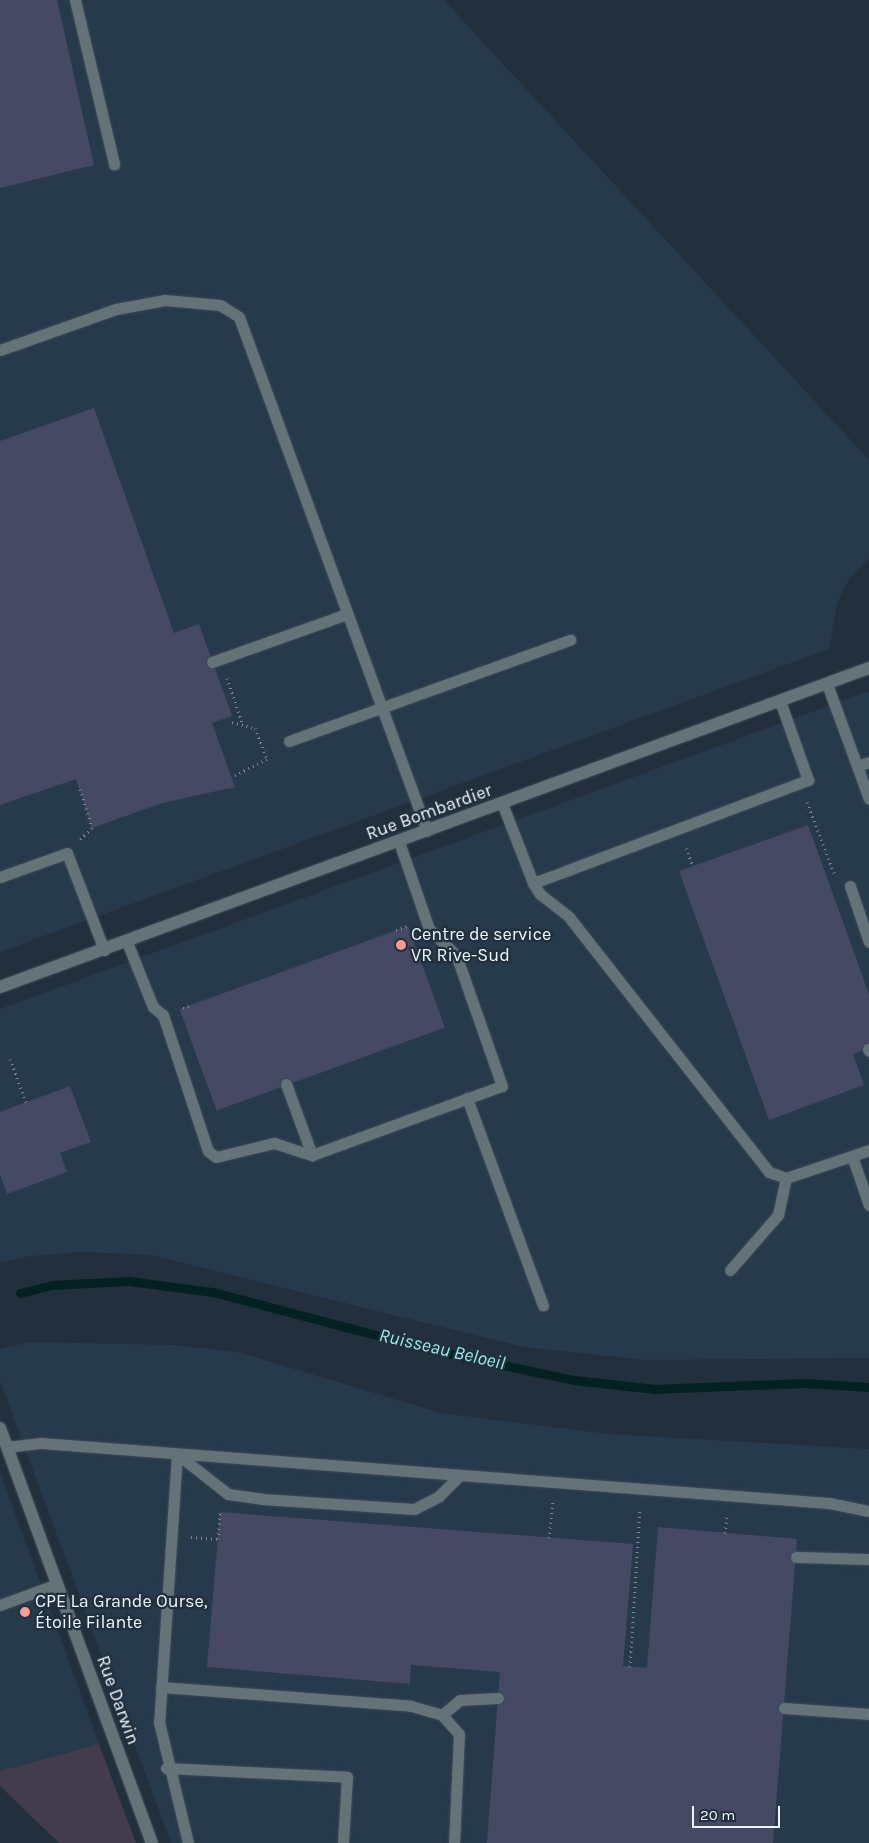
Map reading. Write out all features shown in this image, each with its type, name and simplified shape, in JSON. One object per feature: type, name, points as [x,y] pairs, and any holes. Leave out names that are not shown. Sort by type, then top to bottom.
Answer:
[{"type":"street","name":"Rue Bombardier","points":[[0,987],[127,942],[869,668]]},
{"type":"street","name":"Rue Darwin","points":[[0,1428],[152,1843]]},
{"type":"lane","points":[[75,0],[114,164]]},
{"type":"lane","points":[[0,350],[140,304],[201,302],[232,310],[244,328],[347,614],[428,831]]},
{"type":"lane","points":[[212,662],[347,614]]},
{"type":"lane","points":[[288,741],[570,640]]},
{"type":"lane","points":[[827,684],[869,799]]},
{"type":"lane","points":[[534,883],[808,780],[780,701]]},
{"type":"lane","points":[[857,766],[869,762]]},
{"type":"lane","points":[[502,803],[540,894],[569,917],[769,1172],[786,1178],[869,1150]]},
{"type":"lane","points":[[127,942],[153,1008],[163,1015],[208,1151],[216,1158],[274,1143],[312,1154],[502,1086],[456,955],[429,929],[399,842]]},
{"type":"lane","points":[[0,877],[67,853],[104,950]]},
{"type":"lane","points":[[850,886],[869,942]]},
{"type":"lane","points":[[286,1084],[312,1154]]},
{"type":"lane","points":[[467,1098],[543,1306]]},
{"type":"lane","points":[[852,1156],[869,1204]]},
{"type":"lane","points":[[730,1270],[778,1215],[786,1178]]},
{"type":"lane","points":[[7,1447],[41,1443],[850,1505],[869,1511]]},
{"type":"lane","points":[[177,1454],[228,1494],[272,1500],[414,1509],[440,1496],[460,1475]]},
{"type":"lane","points":[[177,1454],[158,1722],[166,1768],[188,1843]]},
{"type":"lane","points":[[796,1557],[869,1559]]},
{"type":"lane","points":[[0,1605],[57,1584]]},
{"type":"lane","points":[[161,1687],[411,1706],[442,1715],[452,1723],[460,1740],[454,1843]]},
{"type":"lane","points":[[442,1715],[460,1700],[498,1698]]},
{"type":"lane","points":[[784,1708],[869,1714]]},
{"type":"lane","points":[[166,1768],[347,1777],[342,1843]]},
{"type":"path","points":[[233,693],[244,725]]},
{"type":"path","points":[[232,722],[255,728],[267,759],[232,777]]},
{"type":"path","points":[[80,789],[92,828],[88,829]]},
{"type":"path","points":[[809,808],[833,872]]},
{"type":"path","points":[[687,853],[693,866]]},
{"type":"path","points":[[180,1010],[192,1005]]},
{"type":"path","points":[[10,1059],[26,1102]]},
{"type":"path","points":[[549,1538],[553,1498]]},
{"type":"path","points":[[630,1666],[640,1505]]},
{"type":"path","points":[[725,1533],[728,1510]]},
{"type":"shaded area","points":[[0,0],[444,0],[869,460],[869,559],[849,579],[837,604],[829,649],[0,952]]},
{"type":"shaded area","points":[[869,691],[869,1358],[646,1360],[523,1347],[151,1255],[84,1252],[30,1256],[0,1263],[0,1009]]},
{"type":"shaded area","points":[[30,1342],[173,1345],[238,1352],[441,1413],[609,1434],[869,1449],[869,1843],[171,1843],[0,1381],[0,1349]]},
{"type":"shaded area","name":"CPE La Grande Ourse, Étoile Filante","points":[[0,1472],[99,1744],[0,1771]]},
{"type":"shaded area","points":[[99,1744],[136,1843],[59,1843],[0,1786],[0,1771]]},
{"type":"building","points":[[0,0],[57,0],[94,165],[0,188]]},
{"type":"building","points":[[94,408],[174,633],[199,624],[232,716],[212,723],[235,787],[162,803],[92,828],[76,779],[0,805],[0,441]]},
{"type":"building","points":[[808,825],[869,994],[869,1048],[853,1054],[864,1085],[769,1120],[679,871]]},
{"type":"building","points":[[408,926],[445,1027],[217,1111],[180,1009]]},
{"type":"building","points":[[70,1086],[91,1142],[60,1153],[67,1172],[7,1194],[0,1174],[0,1112]]},
{"type":"building","points":[[220,1512],[633,1544],[623,1666],[647,1668],[658,1527],[797,1539],[773,1843],[487,1843],[500,1672],[411,1665],[410,1684],[207,1667]]},
{"type":"waterway","name":"Ruisseau Beloeil","points":[[20,1293],[51,1285],[129,1281],[213,1292],[437,1351],[574,1380],[654,1389],[805,1383],[869,1387]]},
{"type":"place","name":"Centre de service VR Rive-Sud","points":[[401,945]]},
{"type":"place","name":"CPE La Grande Ourse, Étoile Filante","points":[[25,1612]]}]
